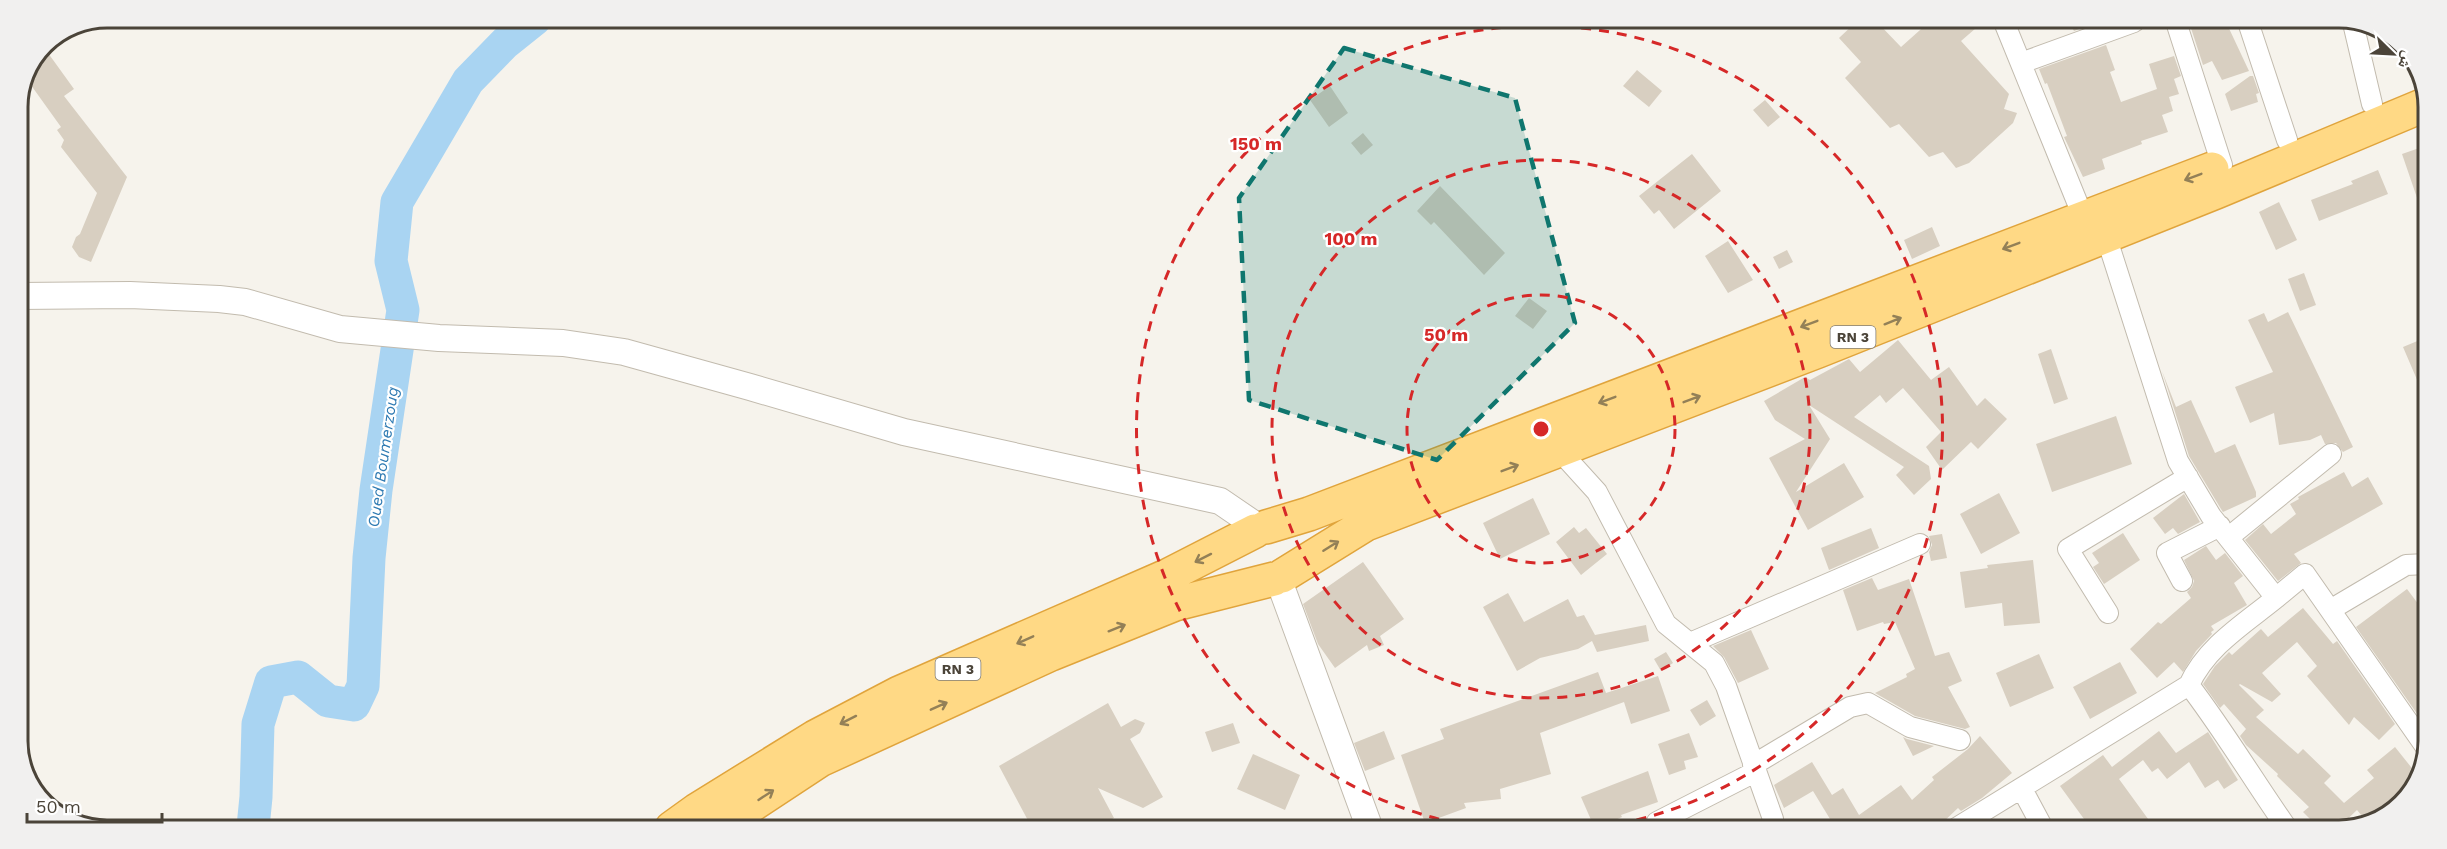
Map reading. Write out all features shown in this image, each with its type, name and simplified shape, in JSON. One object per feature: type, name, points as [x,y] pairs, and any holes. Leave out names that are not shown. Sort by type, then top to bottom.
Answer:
[{"type":"highway","name":"RN 3","points":[[729,820],[820,760],[1051,654],[1175,604],[1278,578],[1366,524],[1818,351],[2095,227],[2222,165],[2288,140],[2415,86]]},
{"type":"highway","name":"RN 3","points":[[683,820],[815,737],[899,693],[1169,575],[1260,529],[1309,514],[2418,107]]},
{"type":"highway","points":[[1260,529],[1245,543],[1243,552],[1245,562],[1256,576],[1278,578]]},
{"type":"street","points":[[2007,29],[2095,227],[2178,461],[2224,532],[2276,598]]},
{"type":"street","points":[[2021,63],[2106,29]]},
{"type":"street","points":[[2178,29],[2222,165]]},
{"type":"street","points":[[2250,29],[2288,140]]},
{"type":"street","points":[[2354,30],[2372,104]]},
{"type":"street","points":[[29,296],[130,295],[219,299],[245,302],[340,329],[439,338],[563,343],[624,352],[904,432],[1220,501],[1260,529]]},
{"type":"street","points":[[1558,449],[1597,492],[1666,624],[1714,663],[1726,686],[1773,819]]},
{"type":"street","points":[[2182,581],[2167,553],[2224,532],[2331,454]]},
{"type":"street","points":[[2108,613],[2068,549],[2188,477]]},
{"type":"street","points":[[1690,644],[1920,544]]},
{"type":"street","points":[[2330,610],[2406,565],[2418,564]]},
{"type":"street","points":[[1974,820],[2190,685],[2197,669],[2213,648],[2305,574],[2418,737]]},
{"type":"street","points":[[1278,578],[1367,820]]},
{"type":"street","points":[[2190,685],[2223,728],[2250,774],[2281,820]]},
{"type":"street","points":[[1661,820],[1754,769],[1850,707],[1868,703],[1910,727],[1960,740]]},
{"type":"street","points":[[2022,789],[2039,820]]},
{"type":"highlighted area","points":[[1344,48],[1515,98],[1575,323],[1437,460],[1249,400],[1239,198]]},
{"type":"building","points":[[1849,29],[1884,29],[1901,47],[1921,29],[1975,29],[1961,41],[2009,94],[2004,109],[2017,113],[2013,123],[1969,163],[1956,168],[1943,152],[1929,157],[1899,124],[1890,128],[1845,78],[1861,62],[1839,38]]},
{"type":"building","points":[[2191,29],[2229,29],[2249,71],[2222,80],[2212,61],[2203,65]]},
{"type":"building","points":[[2106,45],[2115,70],[2110,72],[2121,102],[2157,89],[2149,64],[2174,56],[2181,76],[2174,79],[2179,94],[2169,97],[2173,111],[2162,115],[2168,132],[2141,141],[2142,144],[2102,159],[2105,169],[2083,177],[2064,137],[2067,136],[2047,83],[2045,84],[2039,69]]},
{"type":"building","points":[[49,55],[74,89],[64,96],[127,177],[91,262],[79,257],[72,247],[97,193],[61,147],[64,140],[57,130],[61,127],[32,86],[42,64]]},
{"type":"building","points":[[1637,70],[1662,91],[1649,107],[1623,86]]},
{"type":"building","points":[[2253,76],[2259,93],[2256,94],[2258,102],[2231,111],[2225,94]]},
{"type":"building","points":[[1330,86],[1348,113],[1329,127],[1310,100]]},
{"type":"building","points":[[1765,100],[1780,117],[1768,127],[1753,110]]},
{"type":"building","points":[[1363,133],[1373,145],[1361,155],[1351,143]]},
{"type":"building","points":[[2418,148],[2418,201],[2402,154]]},
{"type":"building","points":[[1692,154],[1721,191],[1674,229],[1659,210],[1654,214],[1639,196]]},
{"type":"building","points":[[2378,170],[2388,194],[2319,221],[2311,200],[2353,184],[2351,181]]},
{"type":"building","points":[[1440,186],[1505,253],[1484,275],[1434,222],[1431,225],[1417,211]]},
{"type":"building","points":[[2279,202],[2297,240],[2276,250],[2259,212]]},
{"type":"building","points":[[1932,227],[1940,246],[1912,259],[1904,240]]},
{"type":"building","points":[[1728,241],[1753,280],[1728,293],[1705,256]]},
{"type":"building","points":[[1787,250],[1793,262],[1779,269],[1773,257]]},
{"type":"building","points":[[2304,273],[2316,305],[2300,311],[2288,279]]},
{"type":"building","points":[[1529,298],[1547,311],[1533,329],[1515,316]]},
{"type":"building","points":[[2288,312],[2353,447],[2343,452],[2336,443],[2325,444],[2321,435],[2310,440],[2279,445],[2274,413],[2250,423],[2235,387],[2273,372],[2248,320],[2264,313],[2268,322]]},
{"type":"building","points":[[1898,340],[1931,380],[1949,367],[1977,406],[1985,398],[2007,419],[1978,449],[1971,442],[1942,470],[1926,447],[1941,432],[1903,388],[1886,403],[1880,395],[1854,417],[1929,466],[1931,479],[1914,495],[1896,475],[1904,467],[1809,405],[1830,439],[1796,492],[1844,463],[1864,497],[1808,530],[1769,458],[1805,439],[1775,420],[1764,401],[1805,377],[1810,380],[1849,359],[1860,372]]},
{"type":"building","points":[[2418,341],[2418,382],[2403,347]]},
{"type":"building","points":[[2051,349],[2068,399],[2054,404],[2038,354]]},
{"type":"building","points":[[2162,371],[2176,407],[2191,400],[2215,453],[2235,444],[2256,492],[2256,497],[2223,512],[2189,456]]},
{"type":"building","points":[[2116,416],[2132,464],[2052,492],[2036,444]]},
{"type":"building","points":[[2344,472],[2352,487],[2368,477],[2383,504],[2294,554],[2301,563],[2278,581],[2245,540],[2263,524],[2271,534],[2296,514],[2290,504],[2299,499],[2298,497]]},
{"type":"building","points":[[1999,493],[2020,533],[1981,554],[1960,514]]},
{"type":"building","points":[[2184,494],[2200,522],[2178,534],[2173,528],[2165,534],[2153,518]]},
{"type":"building","points":[[1533,498],[1550,534],[1500,559],[1483,523]]},
{"type":"building","points":[[1574,527],[1579,533],[1586,528],[1607,554],[1581,575],[1556,542]]},
{"type":"building","points":[[1871,528],[1879,548],[1829,570],[1821,548]]},
{"type":"building","points":[[2123,533],[2140,560],[2104,584],[2093,567],[2099,563],[2092,553]]},
{"type":"building","points":[[1942,534],[1947,558],[1931,561],[1929,552],[1932,545],[1929,536]]},
{"type":"building","points":[[2206,546],[2216,560],[2225,553],[2243,576],[2234,583],[2247,605],[2211,626],[2214,630],[2212,634],[2196,651],[2183,672],[2174,662],[2157,678],[2130,649],[2158,622],[2161,624],[2191,598],[2187,592],[2194,581],[2184,560]]},
{"type":"building","points":[[2033,560],[2040,623],[2004,626],[2002,603],[1965,608],[1960,572],[1988,568],[1987,565]]},
{"type":"building","points":[[1363,562],[1404,619],[1380,636],[1384,645],[1369,651],[1367,645],[1335,668],[1318,644],[1303,604]]},
{"type":"building","points":[[1872,578],[1878,590],[1909,579],[1935,656],[1949,652],[1962,681],[1948,687],[1970,727],[1965,729],[1915,716],[1875,693],[1907,677],[1906,674],[1915,669],[1895,622],[1884,624],[1883,622],[1857,631],[1843,590]]},
{"type":"building","points":[[2407,589],[2418,604],[2418,715],[2356,627]]},
{"type":"building","points":[[1508,593],[1524,622],[1568,599],[1577,617],[1584,615],[1595,635],[1646,625],[1649,641],[1597,652],[1592,641],[1578,649],[1540,658],[1517,671],[1483,607]]},
{"type":"building","points":[[2303,608],[2333,644],[2337,641],[2395,724],[2379,740],[2354,717],[2349,725],[2307,676],[2317,666],[2297,642],[2262,673],[2281,694],[2272,702],[2239,685],[2264,710],[2256,717],[2298,754],[2303,749],[2331,776],[2324,783],[2344,803],[2374,778],[2367,770],[2395,747],[2413,769],[2399,794],[2388,804],[2363,817],[2357,810],[2347,820],[2311,820],[2303,812],[2309,807],[2246,745],[2240,736],[2246,729],[2224,704],[2220,708],[2203,684],[2215,666],[2229,652],[2232,655],[2261,629],[2268,637]]},
{"type":"building","points":[[1751,630],[1769,669],[1738,683],[1724,657],[1713,646]]},
{"type":"building","points":[[1666,652],[1673,663],[1661,671],[1654,659]]},
{"type":"building","points":[[2039,654],[2054,688],[2010,707],[1996,673]]},
{"type":"building","points":[[2120,662],[2137,693],[2090,719],[2073,687]]},
{"type":"building","points":[[1598,672],[1606,693],[1658,676],[1670,711],[1631,724],[1624,702],[1540,733],[1551,774],[1500,789],[1501,799],[1464,803],[1466,808],[1433,820],[1424,820],[1401,755],[1444,739],[1440,729]]},
{"type":"building","points":[[1707,700],[1716,716],[1700,726],[1690,710]]},
{"type":"building","points":[[1108,703],[1121,727],[1135,719],[1145,723],[1140,733],[1130,739],[1163,797],[1143,808],[1098,788],[1114,818],[1110,820],[1028,820],[999,766]]},
{"type":"building","points":[[1233,723],[1240,743],[1212,752],[1205,732]]},
{"type":"building","points":[[1384,731],[1395,759],[1365,771],[1354,743]]},
{"type":"building","points":[[2159,731],[2176,753],[2208,732],[2238,780],[2224,789],[2218,780],[2205,788],[2189,762],[2167,779],[2158,768],[2152,772],[2143,760],[2119,779],[2149,820],[2085,820],[2060,786],[2103,755],[2112,767]]},
{"type":"building","points":[[1689,733],[1698,757],[1684,761],[1686,769],[1669,775],[1658,744]]},
{"type":"building","points":[[1980,736],[2012,773],[1982,798],[1961,811],[1958,808],[1945,820],[1829,820],[1813,791],[1784,808],[1774,785],[1812,762],[1832,795],[1843,788],[1859,815],[1901,785],[1912,800],[1934,780],[1932,777],[1968,749]]},
{"type":"building","points":[[1903,737],[1907,739],[1934,746],[1913,756]]},
{"type":"building","points":[[1253,754],[1300,775],[1285,810],[1237,789]]},
{"type":"building","points":[[1648,771],[1658,802],[1621,815],[1622,817],[1615,820],[1591,820],[1581,797]]},
{"type":"waterway","name":"Oued Boumerzoug","points":[[254,820],[258,724],[271,682],[298,677],[328,701],[354,705],[363,686],[369,558],[376,490],[403,310],[391,261],[397,202],[468,81],[505,43],[522,29]]}]
